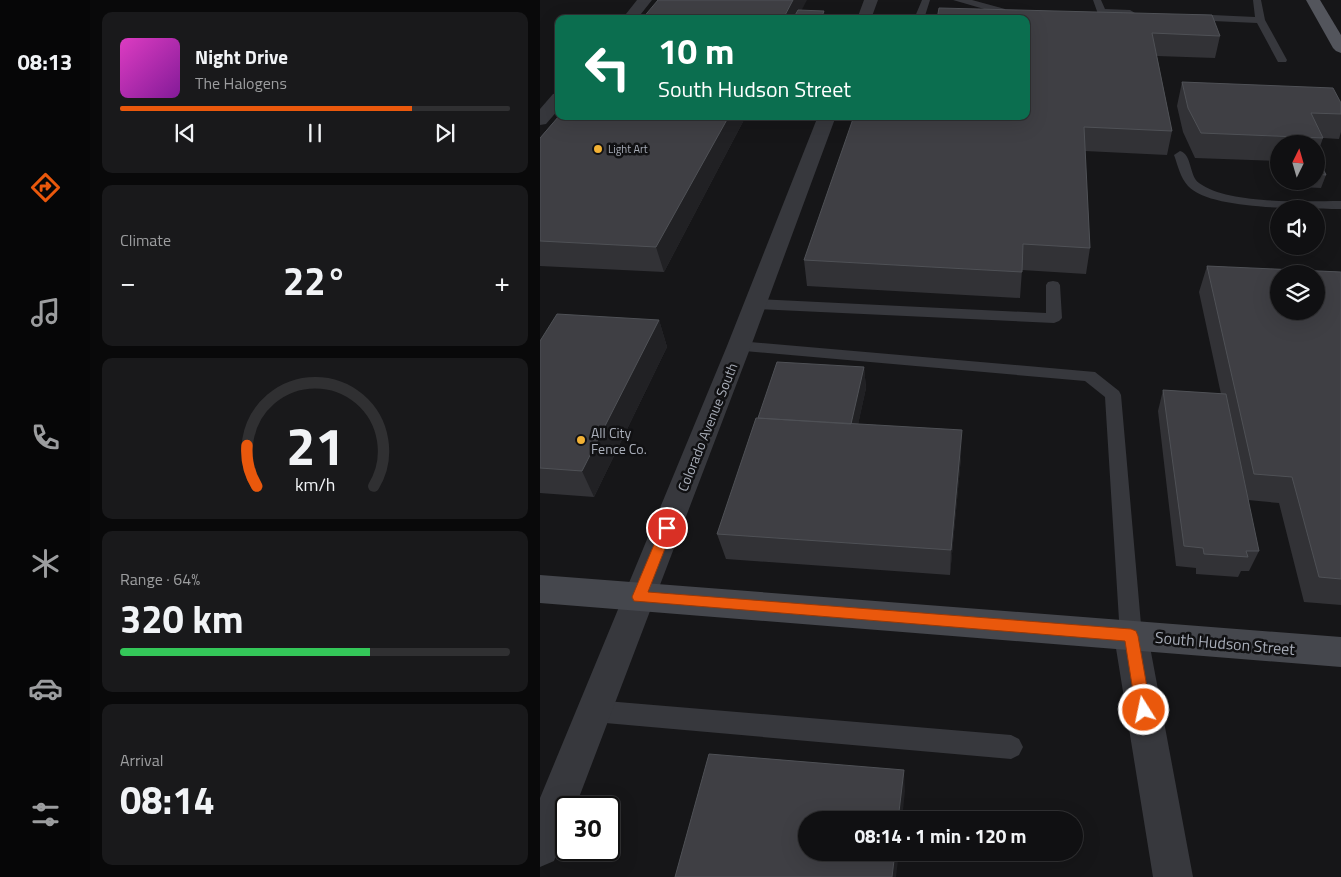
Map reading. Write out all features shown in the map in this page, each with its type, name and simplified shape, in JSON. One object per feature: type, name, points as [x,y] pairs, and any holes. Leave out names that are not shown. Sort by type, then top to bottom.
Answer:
[{"type":"main road","points":[[1313,0],[1341,48]]},
{"type":"street","points":[[632,15],[645,0]]},
{"type":"street","points":[[865,15],[871,0]]},
{"type":"street","points":[[540,120],[555,103]]},
{"type":"street","name":"Colorado Avenue South","points":[[540,847],[739,346],[825,120]]},
{"type":"street","name":"South Hudson Street","points":[[540,589],[1341,652]]},
{"type":"street","points":[[1131,636],[1173,877]]},
{"type":"lane","points":[[920,15],[926,0]]},
{"type":"lane","points":[[956,0],[984,5],[1002,11],[1003,15]]},
{"type":"lane","points":[[1097,0],[1101,12],[1141,14]]},
{"type":"lane","points":[[1257,0],[1260,20],[1282,60]]},
{"type":"lane","points":[[1180,16],[1260,20]]},
{"type":"lane","points":[[1180,155],[1187,176],[1195,186],[1212,194],[1235,199],[1341,205]]},
{"type":"lane","points":[[755,304],[1054,318],[1053,285]]},
{"type":"lane","points":[[739,346],[1089,376],[1113,395],[1131,636]]},
{"type":"lane","points":[[594,711],[1011,747]]},
{"type":"building","points":[[658,0],[793,0],[785,15],[645,15]]},
{"type":"building","points":[[939,8],[1212,15],[1220,36],[1152,33],[1172,131],[1084,127],[1090,248],[1023,244],[1022,272],[804,260],[853,120],[1030,120],[1030,15],[938,15]]},
{"type":"building","points":[[798,10],[824,11],[822,15],[795,15]]},
{"type":"building","points":[[1182,82],[1333,88],[1341,103],[1341,114],[1311,113],[1322,135],[1270,136],[1201,133],[1188,108]]},
{"type":"building","points":[[556,120],[727,120],[656,247],[540,241],[540,138]]},
{"type":"building","points":[[1207,266],[1270,269],[1270,320],[1325,320],[1325,271],[1341,272],[1341,579],[1319,577],[1292,477],[1254,474]]},
{"type":"building","name":"All City Fence Co.","points":[[557,314],[659,320],[582,471],[540,468],[540,341]]},
{"type":"building","points":[[777,362],[864,367],[851,424],[758,418]]},
{"type":"building","points":[[1163,390],[1226,394],[1259,551],[1246,551],[1248,557],[1204,554],[1203,548],[1184,546]]},
{"type":"building","points":[[756,418],[962,430],[951,550],[717,534]]},
{"type":"building","points":[[709,754],[904,770],[899,811],[798,811],[798,861],[894,861],[892,877],[675,877]]},
{"type":"place","name":"Light Art","points":[[598,149]]},
{"type":"place","name":"All City Fence Co.","points":[[581,440]]},
{"type":"route","points":[[667,528],[639,597],[1131,636],[1144,710]]}]
